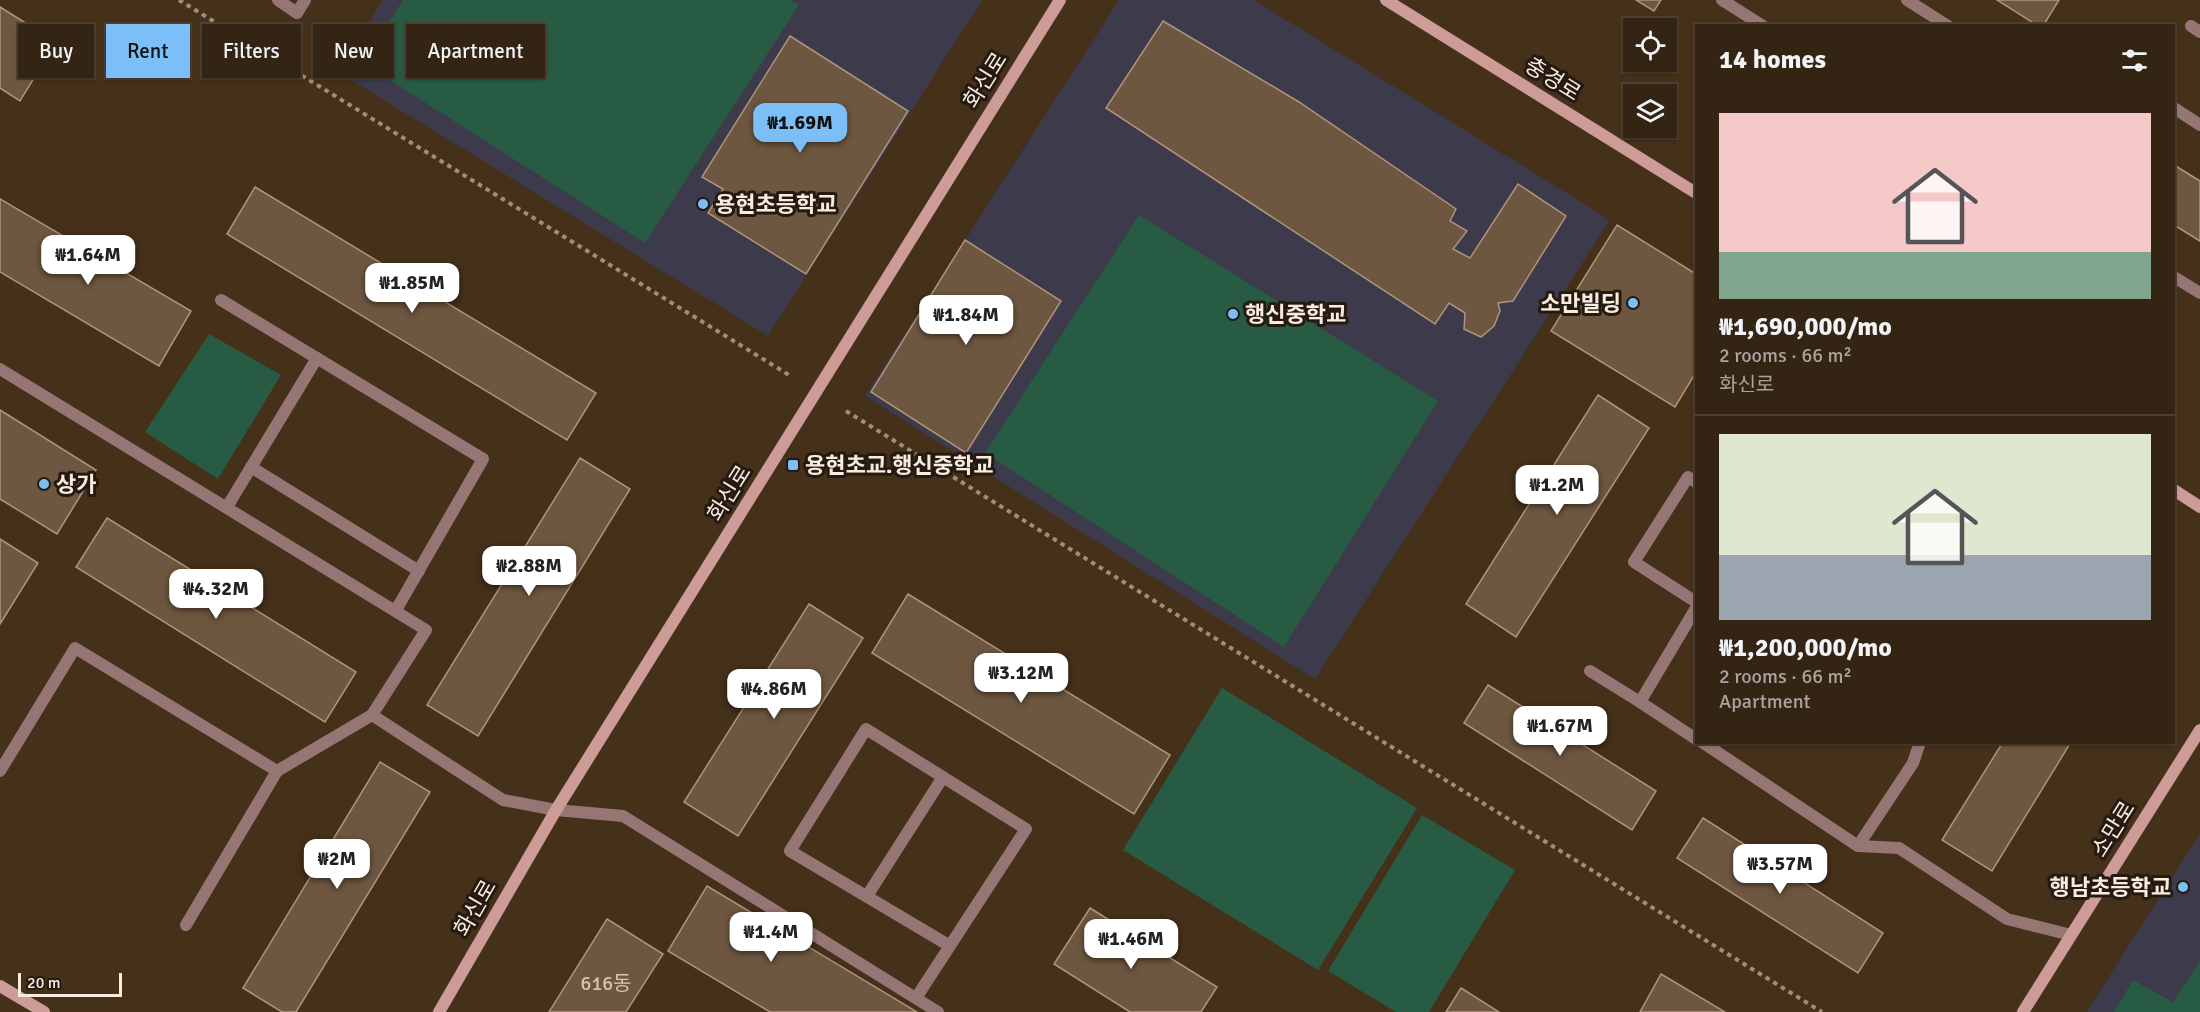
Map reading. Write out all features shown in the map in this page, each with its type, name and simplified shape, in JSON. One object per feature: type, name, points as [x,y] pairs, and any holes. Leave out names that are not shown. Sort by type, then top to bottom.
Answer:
[{"type":"main road","name":"화신로","points":[[439,1012],[556,810],[1060,0]]},
{"type":"main road","name":"충경로","points":[[1386,0],[1695,192]]},
{"type":"main road","points":[[2175,491],[2200,507]]},
{"type":"main road","name":"소만로","points":[[2023,1012],[2200,730]]},
{"type":"main road","points":[[0,986],[44,1012]]},
{"type":"lane","points":[[278,0],[297,13],[305,0]]},
{"type":"lane","points":[[1722,0],[1760,24]]},
{"type":"lane","points":[[1907,0],[1945,24]]},
{"type":"lane","points":[[2175,109],[2200,125]]},
{"type":"lane","points":[[2175,278],[2200,293]]},
{"type":"lane","points":[[221,300],[483,459],[396,610]]},
{"type":"lane","points":[[227,507],[317,358]]},
{"type":"lane","points":[[0,369],[426,630],[372,715],[277,771],[186,925]]},
{"type":"lane","points":[[251,467],[419,571]]},
{"type":"lane","points":[[1695,481],[1688,477],[1634,562],[1695,601]]},
{"type":"lane","points":[[1640,702],[1695,611]]},
{"type":"lane","points":[[0,771],[75,648],[277,771]]},
{"type":"lane","points":[[1590,671],[1695,738]]},
{"type":"lane","points":[[372,715],[503,800],[556,810],[622,816],[938,1012]]},
{"type":"lane","points":[[916,998],[950,946],[1026,829],[866,729],[790,851],[950,946]]},
{"type":"lane","points":[[1705,744],[1858,846],[1899,848],[2007,919],[2071,935]]},
{"type":"lane","points":[[1858,846],[1913,762],[1919,744]]},
{"type":"lane","points":[[867,896],[943,777]]},
{"type":"path","points":[[179,0],[789,375]]},
{"type":"path","points":[[846,411],[1822,1012]]},
{"type":"shaded area","name":"용현초등학교","points":[[383,0],[982,0],[768,336],[348,78],[394,78],[394,24],[368,24]]},
{"type":"shaded area","name":"행신중학교","points":[[1119,0],[1254,0],[1610,220],[1315,679],[865,396]]},
{"type":"shaded area","name":"행남초등학교","points":[[2200,834],[2200,1012],[2087,1012],[2132,940]]},
{"type":"green space","points":[[403,0],[790,0],[799,5],[645,243],[386,78],[394,78],[394,24],[388,24]]},
{"type":"green space","points":[[1139,215],[1438,401],[1284,647],[985,453]]},
{"type":"green space","points":[[209,334],[281,375],[218,479],[145,432]]},
{"type":"green space","points":[[1222,688],[1417,808],[1318,970],[1123,850]]},
{"type":"green space","points":[[1422,815],[1515,870],[1429,1012],[1396,1012],[1328,971]]},
{"type":"green space","points":[[2200,961],[2200,1012],[2114,1012],[2133,980],[2173,1002]]},
{"type":"building","points":[[1636,0],[1661,0],[1654,11]]},
{"type":"building","points":[[1997,0],[2059,0],[2044,24],[2035,24]]},
{"type":"building","points":[[0,7],[27,24],[18,24],[18,78],[34,78],[20,101],[0,88]]},
{"type":"building","points":[[1163,21],[1299,102],[1456,209],[1450,221],[1467,231],[1453,249],[1470,258],[1518,184],[1566,216],[1513,301],[1498,303],[1500,311],[1494,326],[1481,337],[1464,329],[1465,313],[1449,303],[1435,324],[1106,108]]},
{"type":"building","points":[[790,36],[908,111],[806,274],[708,213],[723,189],[702,177]]},
{"type":"building","points":[[2175,166],[2200,181],[2200,241],[2175,226]]},
{"type":"building","points":[[255,187],[596,393],[567,440],[227,234]]},
{"type":"building","points":[[0,199],[191,311],[159,366],[0,272]]},
{"type":"building","name":"소만빌딩","points":[[1617,225],[1695,273],[1695,374],[1675,407],[1551,331]]},
{"type":"building","points":[[965,240],[1061,301],[966,453],[871,392]]},
{"type":"building","points":[[1598,395],[1649,428],[1516,637],[1466,604]]},
{"type":"building","name":"상가","points":[[0,410],[96,470],[57,534],[0,499]]},
{"type":"building","points":[[580,458],[630,489],[478,736],[427,705]]},
{"type":"building","points":[[107,518],[356,672],[325,722],[76,567]]},
{"type":"building","points":[[0,539],[38,563],[0,624]]},
{"type":"building","points":[[908,594],[1170,755],[1134,814],[872,653]]},
{"type":"building","points":[[809,604],[863,638],[738,836],[684,802]]},
{"type":"building","points":[[1488,685],[1656,791],[1632,830],[1464,723]]},
{"type":"building","points":[[2002,744],[2070,744],[1992,871],[1942,840]]},
{"type":"building","points":[[380,762],[430,792],[296,1012],[282,1012],[243,988]]},
{"type":"building","points":[[1703,818],[1883,933],[1858,973],[1677,858]]},
{"type":"building","points":[[707,886],[917,1012],[770,1012],[668,951]]},
{"type":"building","points":[[1090,908],[1217,987],[1201,1012],[1130,1012],[1054,964]]},
{"type":"building","points":[[607,919],[663,954],[626,1012],[549,1012]]},
{"type":"building","points":[[1661,974],[1725,1012],[1640,1012]]},
{"type":"building","points":[[1461,988],[1499,1012],[1446,1012]]},
{"type":"place","name":"용현초등학교","points":[[703,204]]},
{"type":"place","name":"소만빌딩","points":[[1633,303]]},
{"type":"place","name":"행신중학교","points":[[1233,314]]},
{"type":"place","name":"용현초교.행신중학교","points":[[793,465]]},
{"type":"place","name":"상가","points":[[44,484]]},
{"type":"place","name":"행남초등학교","points":[[2183,887]]}]
